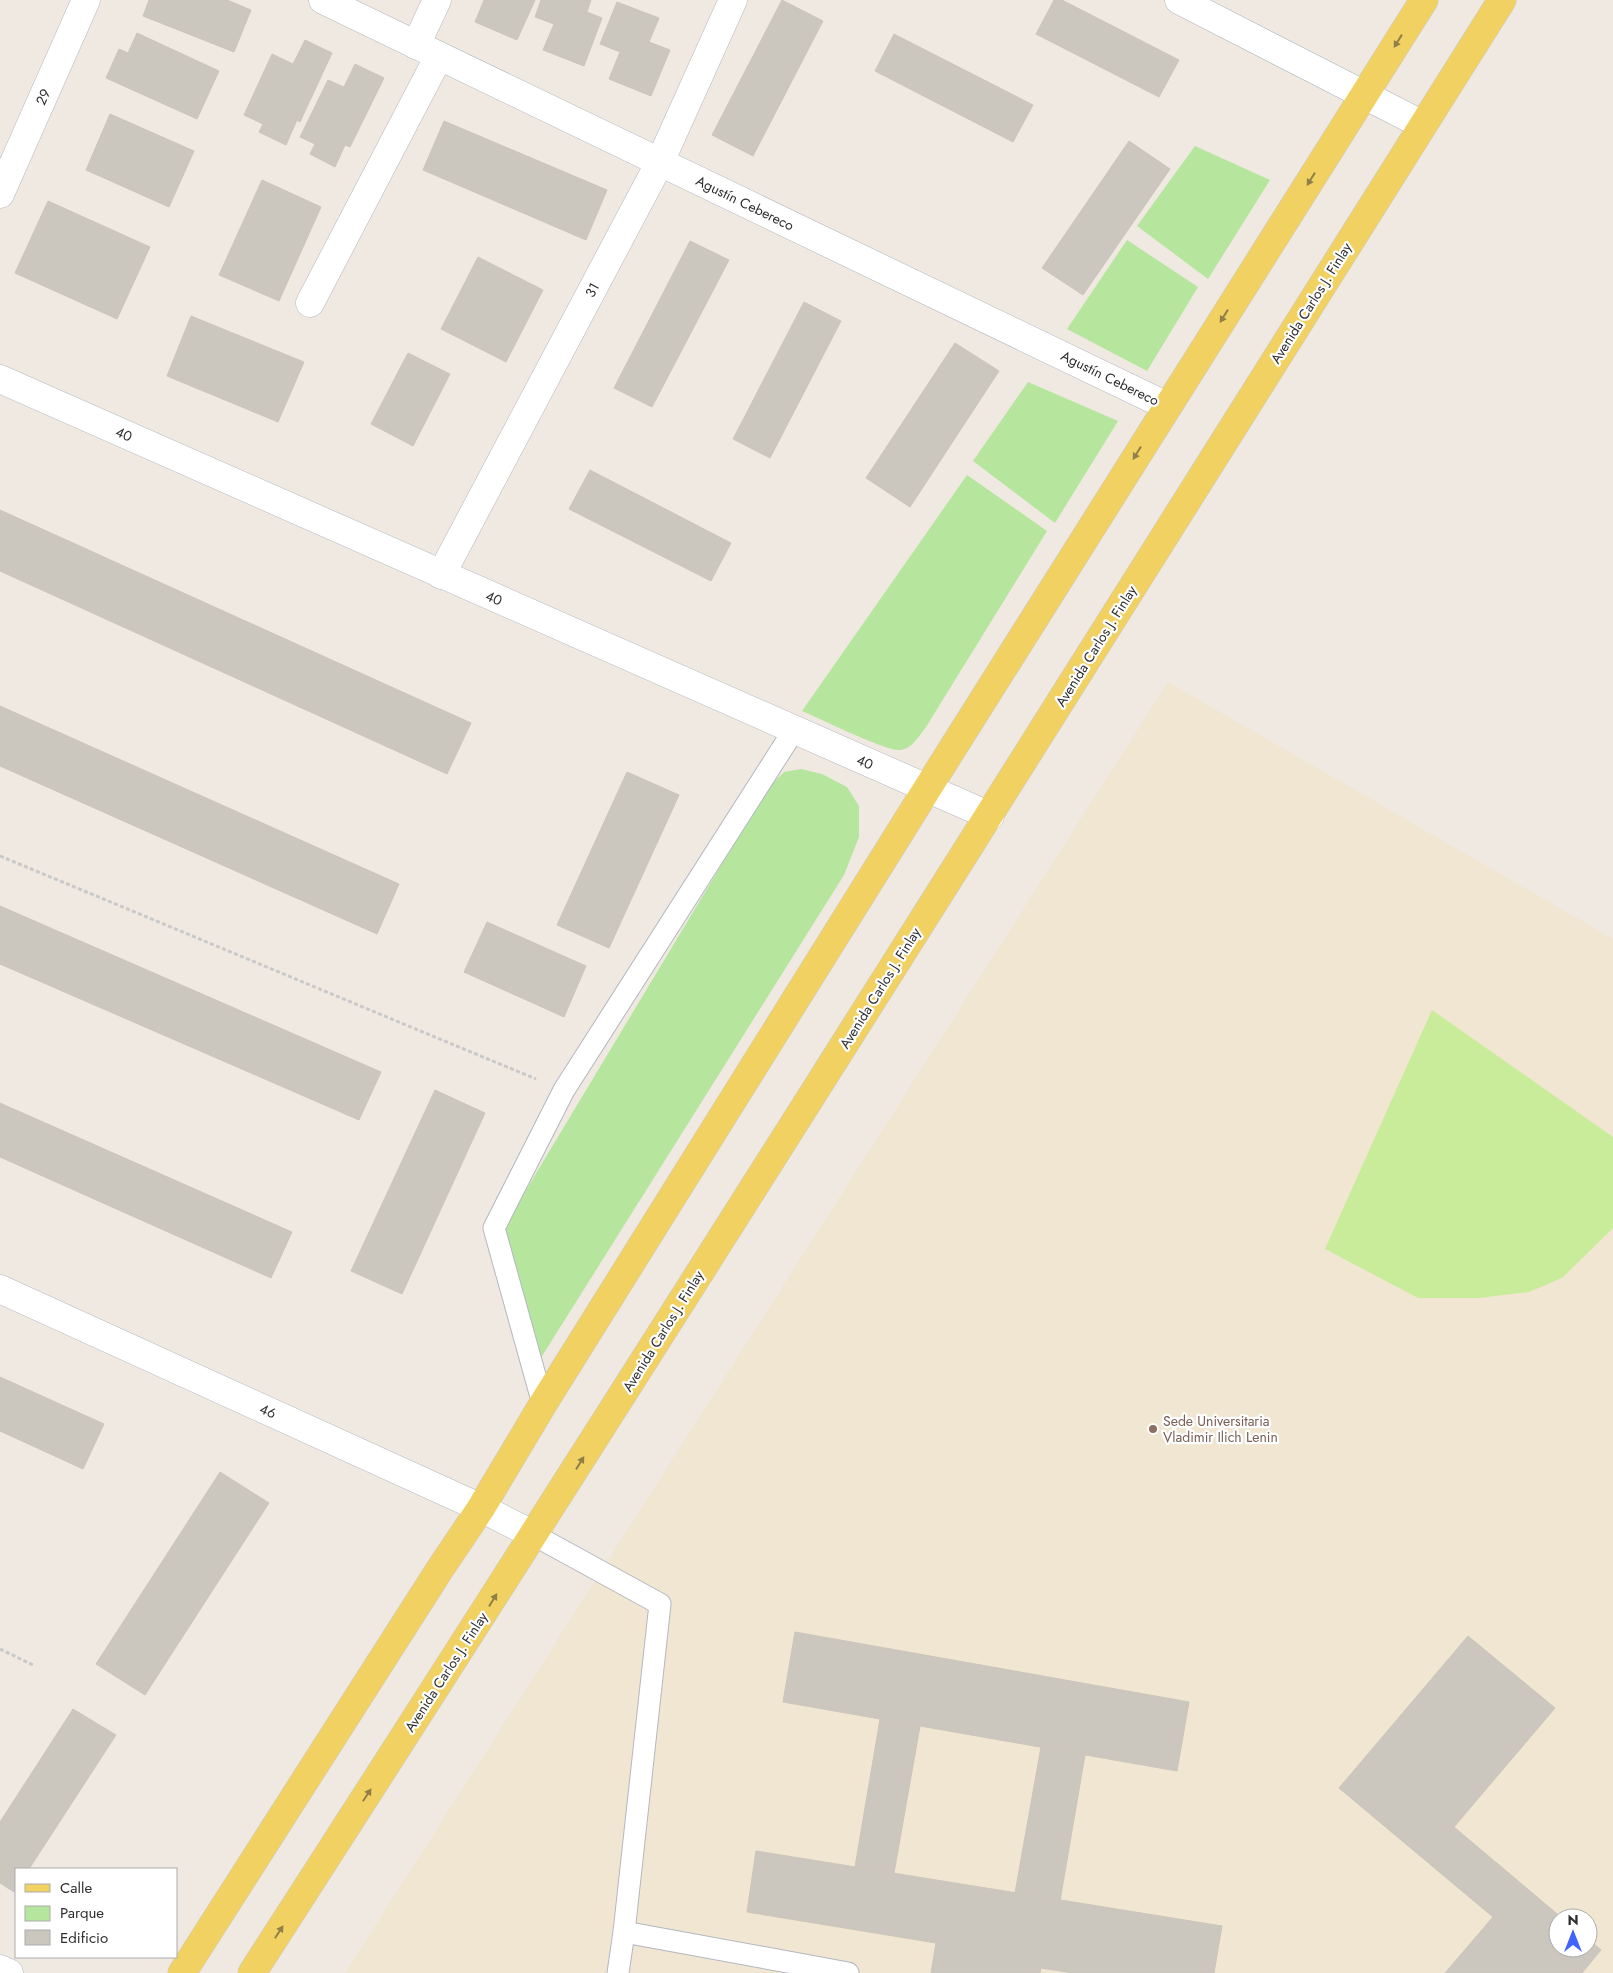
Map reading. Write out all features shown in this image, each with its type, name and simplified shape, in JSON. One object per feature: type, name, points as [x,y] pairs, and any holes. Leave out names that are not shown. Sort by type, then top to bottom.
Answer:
[{"type":"main road","points":[[182,1973],[440,1569],[482,1508],[543,1404],[926,789],[1424,0]]},
{"type":"main road","name":"Avenida Carlos J. Finlay","points":[[252,1973],[534,1535],[990,816],[1502,0]]},
{"type":"street","name":"29","points":[[0,194],[86,0]]},
{"type":"street","name":"Agustín Cebereco","points":[[323,0],[1167,406]]},
{"type":"street","points":[[310,303],[428,51],[437,0]]},
{"type":"street","name":"31","points":[[441,575],[660,162],[733,0]]},
{"type":"street","points":[[1180,0],[1423,125]]},
{"type":"street","name":"40","points":[[0,379],[990,816]]},
{"type":"street","name":"46","points":[[0,1289],[482,1508],[534,1535]]},
{"type":"street","points":[[0,1969],[9,1973]]},
{"type":"lane","points":[[543,1404],[494,1228],[564,1090],[794,730]]},
{"type":"lane","points":[[534,1535],[660,1604],[618,1973]]},
{"type":"lane","points":[[624,1932],[848,1973]]},
{"type":"path","points":[[0,856],[564,1090]]},
{"type":"path","points":[[0,1650],[34,1665]]},
{"type":"shaded area","name":"Sede Universitaria Vladimir Ilich Lenin","points":[[1168,682],[1613,939],[1613,1973],[345,1973]]},
{"type":"green space","points":[[1195,146],[1270,180],[1208,279],[1137,226]]},
{"type":"green space","points":[[1127,240],[1198,287],[1147,371],[1067,329]]},
{"type":"green space","points":[[1028,382],[1118,421],[1055,523],[973,461]]},
{"type":"green space","points":[[967,475],[1047,531],[926,727],[912,745],[900,750],[892,749],[802,711]]},
{"type":"green space","points":[[801,769],[822,774],[847,787],[859,806],[859,837],[844,875],[539,1361],[502,1230],[767,789],[784,772]]},
{"type":"green space","points":[[1432,1010],[1613,1137],[1613,1228],[1562,1278],[1529,1292],[1479,1298],[1418,1298],[1325,1249]]},
{"type":"building","points":[[149,0],[227,0],[251,10],[234,52],[143,16]]},
{"type":"building","points":[[484,0],[535,0],[517,40],[475,22]]},
{"type":"building","points":[[541,0],[591,0],[587,12],[602,18],[584,66],[543,50],[554,24],[535,17]]},
{"type":"building","points":[[782,0],[823,21],[753,156],[712,135]]},
{"type":"building","points":[[1054,0],[1062,0],[1179,60],[1159,97],[1036,34]]},
{"type":"building","points":[[617,2],[659,18],[649,42],[670,50],[651,96],[609,79],[620,52],[600,44]]},
{"type":"building","points":[[137,33],[219,71],[197,119],[106,78],[119,49],[128,53]]},
{"type":"building","points":[[894,34],[1033,105],[1013,142],[875,71]]},
{"type":"building","points":[[305,40],[332,53],[300,122],[297,120],[286,145],[259,132],[263,124],[244,115],[272,54],[293,64]]},
{"type":"building","points":[[355,64],[384,78],[350,147],[345,145],[335,167],[310,154],[315,144],[300,137],[328,80],[344,87]]},
{"type":"building","points":[[110,114],[194,151],[169,207],[86,170]]},
{"type":"building","points":[[444,121],[607,190],[586,240],[423,170]]},
{"type":"building","points":[[1129,141],[1170,169],[1083,295],[1042,268]]},
{"type":"building","points":[[262,180],[321,207],[279,301],[219,275]]},
{"type":"building","points":[[48,201],[150,247],[117,319],[15,273]]},
{"type":"building","points":[[690,241],[729,260],[652,407],[614,388]]},
{"type":"building","points":[[478,257],[543,290],[506,362],[441,329]]},
{"type":"building","points":[[804,302],[841,321],[770,458],[733,439]]},
{"type":"building","points":[[191,316],[304,362],[278,422],[167,376]]},
{"type":"building","points":[[955,343],[999,371],[910,507],[866,478]]},
{"type":"building","points":[[408,353],[450,374],[413,446],[371,424]]},
{"type":"building","points":[[590,470],[731,543],[711,581],[569,509]]},
{"type":"building","points":[[0,510],[471,723],[447,774],[0,571]]},
{"type":"building","points":[[0,706],[399,884],[377,934],[0,766]]},
{"type":"building","points":[[627,772],[679,795],[609,948],[557,925]]},
{"type":"building","points":[[0,906],[381,1072],[359,1120],[0,964]]},
{"type":"building","points":[[487,922],[586,966],[564,1017],[464,972]]},
{"type":"building","points":[[435,1090],[485,1113],[402,1294],[351,1271]]},
{"type":"building","points":[[0,1103],[292,1232],[271,1278],[0,1157]]},
{"type":"building","points":[[0,1377],[104,1424],[83,1469],[0,1431]]},
{"type":"building","points":[[220,1472],[269,1503],[145,1695],[96,1664]]},
{"type":"building","points":[[795,1632],[1189,1702],[1177,1771],[783,1702]]},
{"type":"building","points":[[1468,1636],[1555,1708],[1454,1827],[1550,1908],[1548,1908],[1548,1958],[1594,1958],[1582,1973],[1445,1973],[1493,1917],[1339,1788]]},
{"type":"building","points":[[73,1709],[116,1735],[30,1868],[15,1868],[14,1892],[0,1883],[0,1822]]},
{"type":"building","points":[[880,1719],[920,1726],[894,1873],[855,1867]]},
{"type":"building","points":[[1041,1747],[1085,1755],[1060,1901],[1015,1893]]},
{"type":"building","points":[[756,1851],[1222,1926],[1214,1973],[1073,1973],[1041,1968],[1040,1973],[931,1973],[936,1943],[747,1912]]},
{"type":"place","name":"Sede Universitaria Vladimir Ilich Lenin","points":[[1153,1429]]}]
